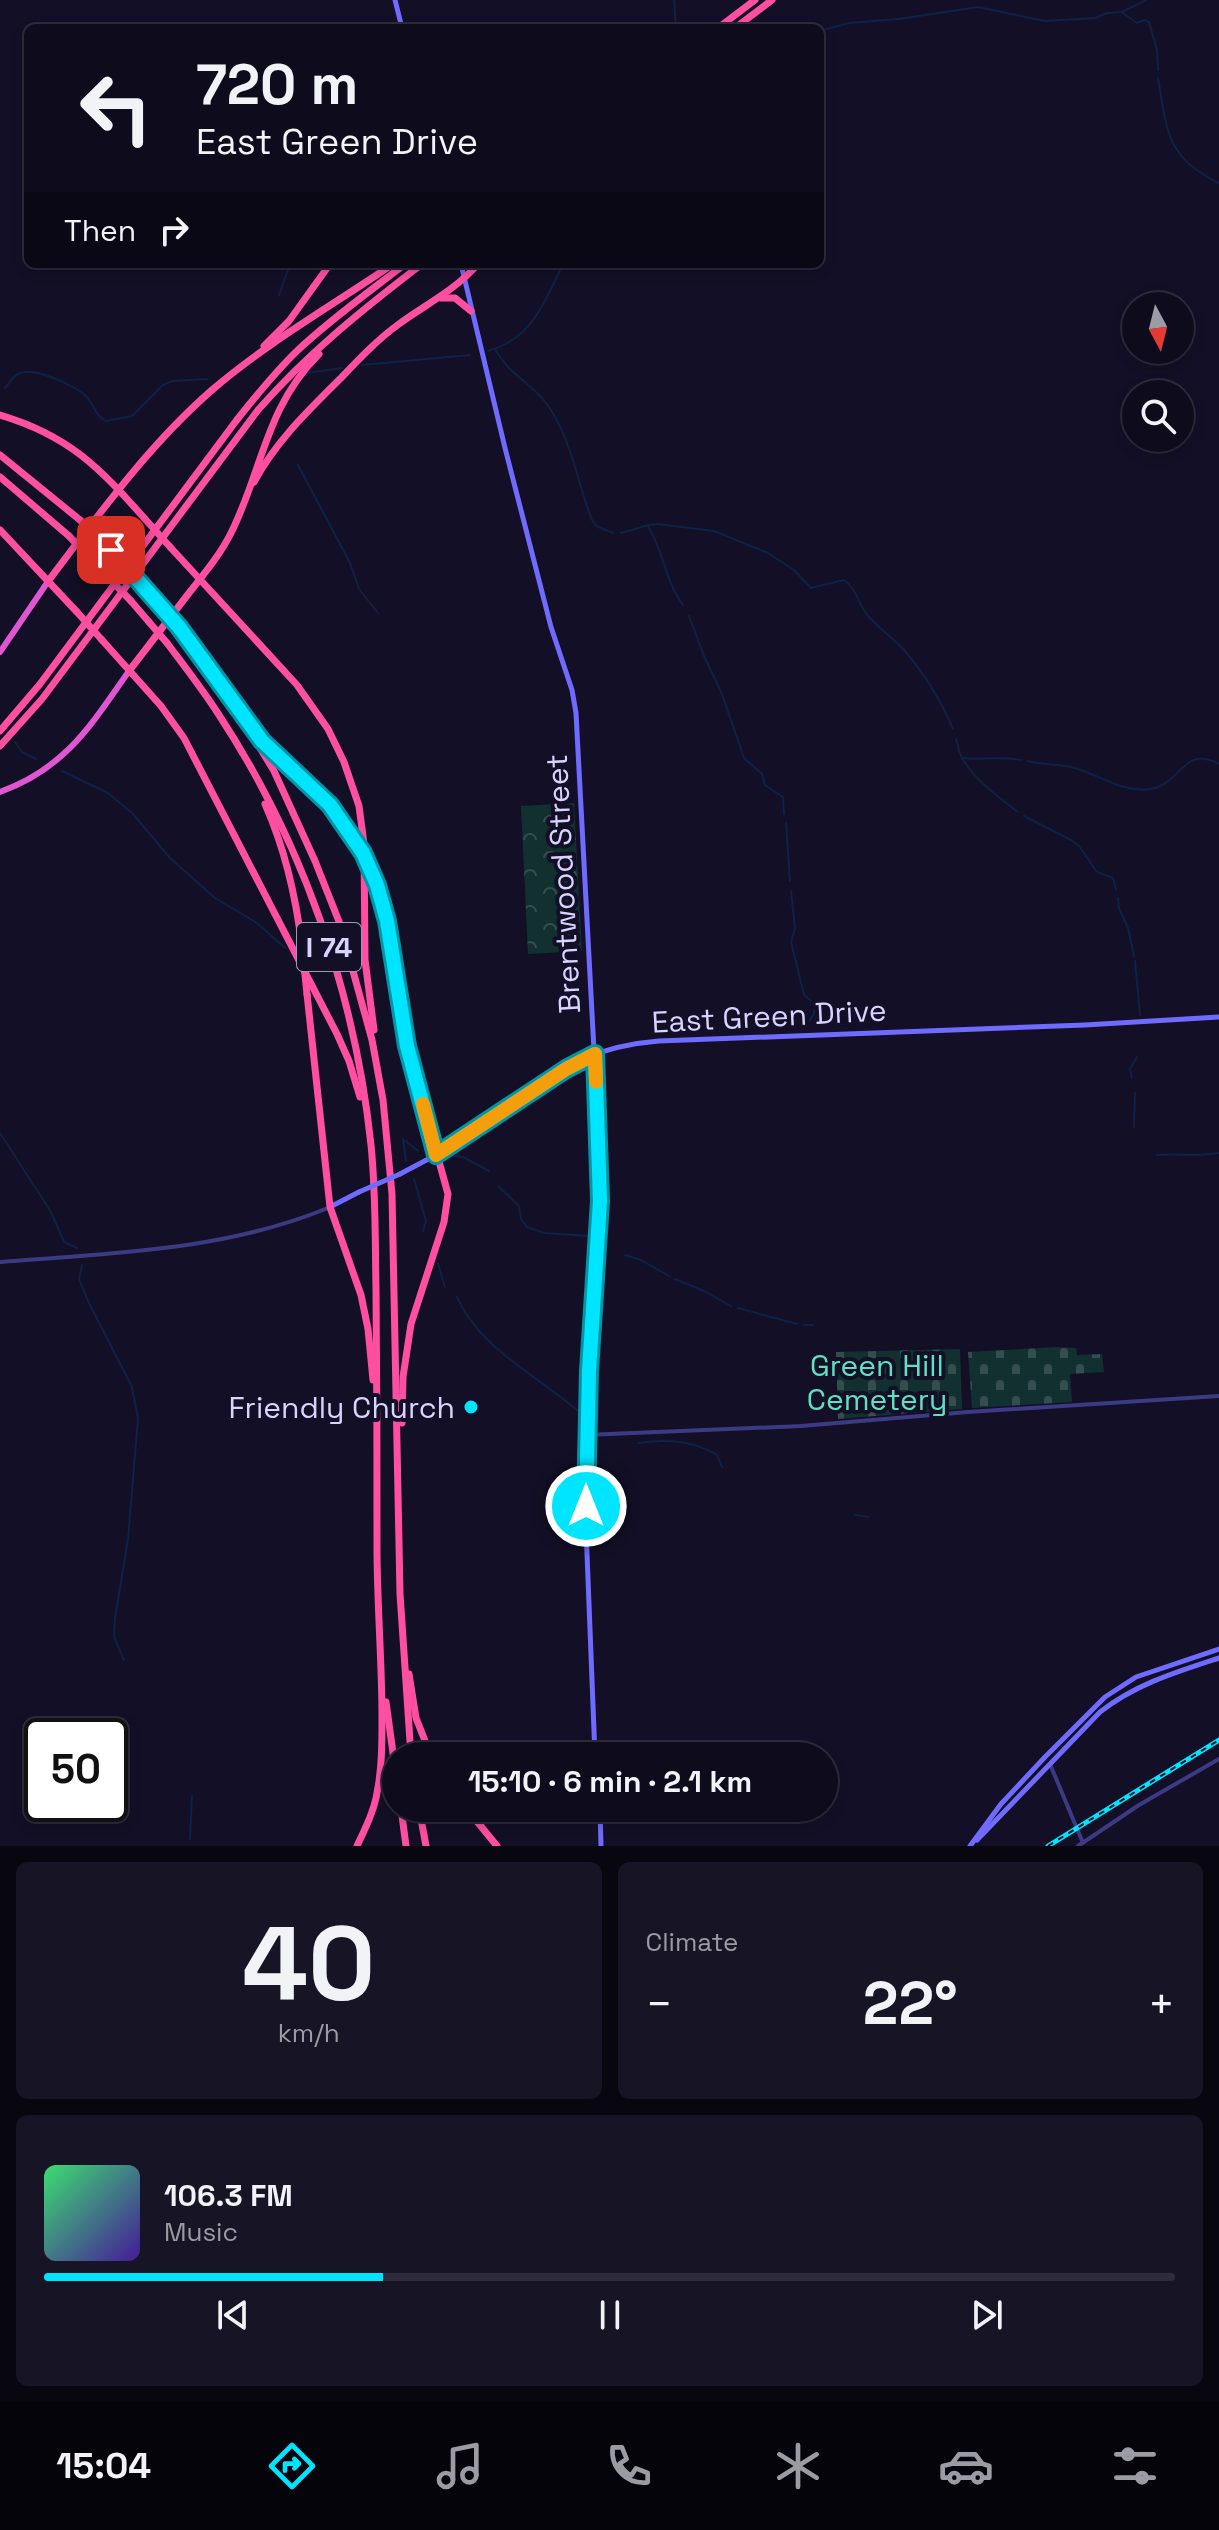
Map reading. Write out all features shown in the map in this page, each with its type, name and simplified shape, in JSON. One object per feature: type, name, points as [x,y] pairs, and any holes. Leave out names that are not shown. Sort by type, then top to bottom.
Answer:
[{"type":"highway","points":[[723,24],[755,0]]},
{"type":"highway","points":[[740,24],[772,0]]},
{"type":"highway","points":[[242,366],[289,321],[327,268]]},
{"type":"highway","points":[[0,652],[49,580],[118,489],[185,416],[242,366],[310,317],[387,268]]},
{"type":"highway","points":[[0,731],[40,684],[270,380],[323,327],[400,268]]},
{"type":"highway","points":[[0,746],[42,699],[258,410],[289,375],[344,325],[417,268]]},
{"type":"highway","points":[[0,792],[56,763],[75,745],[220,553],[270,454],[296,422],[382,338],[439,299],[474,268]]},
{"type":"highway","points":[[439,299],[455,298],[471,311]]},
{"type":"highway","points":[[242,506],[280,407],[308,365],[344,325]]},
{"type":"highway","points":[[0,415],[51,435],[96,465],[297,685],[328,729],[350,776],[359,806],[364,844],[366,976],[384,1086],[383,1100]]},
{"type":"highway","name":"I 74","points":[[0,455],[80,520],[145,586],[229,697],[274,771],[326,886],[357,978],[383,1100],[392,1194],[403,1659],[410,1742]]},
{"type":"highway","name":"I 74","points":[[0,477],[69,536],[131,601],[167,643],[219,715],[247,762],[295,858],[326,939],[352,1029],[371,1146],[378,1422],[377,1551],[382,1676],[391,1742]]},
{"type":"highway","points":[[0,530],[49,580],[161,706],[184,738],[332,1024],[353,1072],[371,1146]]},
{"type":"highway","points":[[229,697],[262,741],[330,805],[356,839],[369,865],[384,911],[407,1046],[446,1185],[448,1201],[442,1229],[411,1324],[398,1449]]},
{"type":"highway","points":[[247,762],[287,862],[297,905],[330,1207],[357,1281],[365,1313],[372,1361],[373,1406],[378,1422]]},
{"type":"highway","points":[[403,1659],[409,1672],[416,1718],[425,1742]]},
{"type":"highway","points":[[357,1846],[377,1794],[381,1757],[382,1676]]},
{"type":"highway","points":[[403,1822],[406,1846]]},
{"type":"highway","points":[[422,1822],[426,1846]]},
{"type":"highway","points":[[477,1822],[497,1846]]},
{"type":"main road","points":[[395,0],[401,24]]},
{"type":"main road","name":"Brentwood Street","points":[[462,268],[551,627],[575,703],[600,1201],[586,1435],[586,1528],[594,1742]]},
{"type":"main road","name":"East Green Drive","points":[[330,1207],[436,1155],[566,1069],[595,1054],[659,1041],[1100,1025],[1219,1017]]},
{"type":"main road","points":[[970,1846],[1001,1804],[1105,1697],[1136,1677],[1219,1649]]},
{"type":"main road","points":[[970,1846],[1100,1712],[1128,1692],[1169,1673],[1219,1658]]},
{"type":"main road","points":[[600,1822],[601,1846]]},
{"type":"street","points":[[0,1262],[184,1247],[266,1230],[330,1207]]},
{"type":"street","points":[[586,1435],[801,1426],[1219,1396]]},
{"type":"street","points":[[1050,1764],[1080,1844],[1219,1759]]},
{"type":"green space","points":[[574,803],[582,951],[528,954],[521,806]]},
{"type":"green space","name":"Green Hill Cemetery","points":[[1076,1348],[1077,1355],[1102,1354],[1104,1372],[1070,1374],[1072,1402],[972,1408],[968,1352]]},
{"type":"green space","name":"Green Hill Cemetery","points":[[960,1349],[962,1409],[838,1419],[836,1352]]},
{"type":"waterway","points":[[674,0],[676,24]]},
{"type":"waterway","points":[[824,30],[849,23],[978,7],[1045,21],[1095,18],[1122,12],[1146,0]]},
{"type":"waterway","points":[[1123,13],[1137,23],[1149,22],[1157,50],[1158,70]]},
{"type":"waterway","points":[[1158,78],[1172,141],[1188,163],[1219,183]]},
{"type":"waterway","points":[[279,295],[289,268]]},
{"type":"waterway","points":[[488,351],[516,338],[526,328],[543,305],[561,268]]},
{"type":"waterway","points":[[495,349],[506,365],[540,395],[555,416],[568,445],[592,520],[596,526],[613,533]]},
{"type":"waterway","points":[[362,365],[470,355]]},
{"type":"waterway","points":[[307,373],[342,368]]},
{"type":"waterway","points":[[5,388],[18,374],[43,374],[82,392],[106,421],[132,416],[163,385],[173,381],[207,379]]},
{"type":"waterway","points":[[298,465],[350,563],[359,589],[378,613]]},
{"type":"waterway","points":[[621,533],[658,524],[714,531],[768,553],[794,570],[811,588],[844,580],[868,616],[918,668],[953,729]]},
{"type":"waterway","points":[[648,526],[683,605]]},
{"type":"waterway","points":[[689,616],[722,694],[744,758],[762,774],[765,785],[783,797],[784,814]]},
{"type":"waterway","points":[[956,739],[962,758],[973,773],[1018,812]]},
{"type":"waterway","points":[[15,742],[22,752],[36,759]]},
{"type":"waterway","points":[[963,758],[1021,760]]},
{"type":"waterway","points":[[1028,761],[1071,767],[1122,786],[1144,790],[1164,784],[1184,766],[1198,759],[1219,764]]},
{"type":"waterway","points":[[62,771],[108,793],[133,814],[170,858],[215,898],[257,923],[285,948]]},
{"type":"waterway","points":[[1024,816],[1079,846],[1097,872],[1113,878],[1116,890]]},
{"type":"waterway","points":[[786,823],[790,881]]},
{"type":"waterway","points":[[791,891],[795,928],[791,942],[804,995],[815,1004],[809,1021]]},
{"type":"waterway","points":[[1118,898],[1134,956]]},
{"type":"waterway","points":[[1135,961],[1140,1015]]},
{"type":"waterway","points":[[1132,1078],[1130,1069],[1137,1057]]},
{"type":"waterway","points":[[1134,1127],[1135,1093]]},
{"type":"waterway","points":[[0,1133],[51,1212],[64,1242],[77,1248]]},
{"type":"waterway","points":[[403,1139],[406,1161]]},
{"type":"waterway","points":[[403,1139],[418,1151]]},
{"type":"waterway","points":[[1157,1155],[1219,1153]]},
{"type":"waterway","points":[[454,1156],[463,1157],[489,1171]]},
{"type":"waterway","points":[[414,1179],[426,1221],[423,1231]]},
{"type":"waterway","points":[[499,1187],[519,1206],[521,1219],[527,1227],[544,1233],[590,1236]]},
{"type":"waterway","points":[[625,1255],[669,1276]]},
{"type":"waterway","points":[[438,1264],[445,1287]]},
{"type":"waterway","points":[[82,1265],[79,1279],[132,1387],[138,1418],[128,1539],[115,1618],[114,1637],[124,1660]]},
{"type":"waterway","points":[[675,1279],[731,1306]]},
{"type":"waterway","points":[[457,1297],[467,1315],[494,1346],[578,1411]]},
{"type":"waterway","points":[[738,1308],[797,1324]]},
{"type":"waterway","points":[[804,1325],[813,1325]]},
{"type":"waterway","points":[[638,1443],[669,1441],[698,1446],[717,1455],[722,1467]]},
{"type":"waterway","points":[[855,1515],[868,1517]]},
{"type":"waterway","points":[[190,1839],[192,1796]]},
{"type":"railway","points":[[1048,1846],[1219,1740]]},
{"type":"slow traffic","points":[[423,1104],[436,1155],[566,1069],[595,1054],[596,1082]]},
{"type":"place","name":"Friendly Church","points":[[471,1407]]},
{"type":"route","points":[[111,550],[179,627],[262,741],[330,805],[356,839],[377,885],[387,921],[400,1013],[436,1155],[566,1069],[595,1054],[600,1201],[586,1435],[586,1506]]}]
